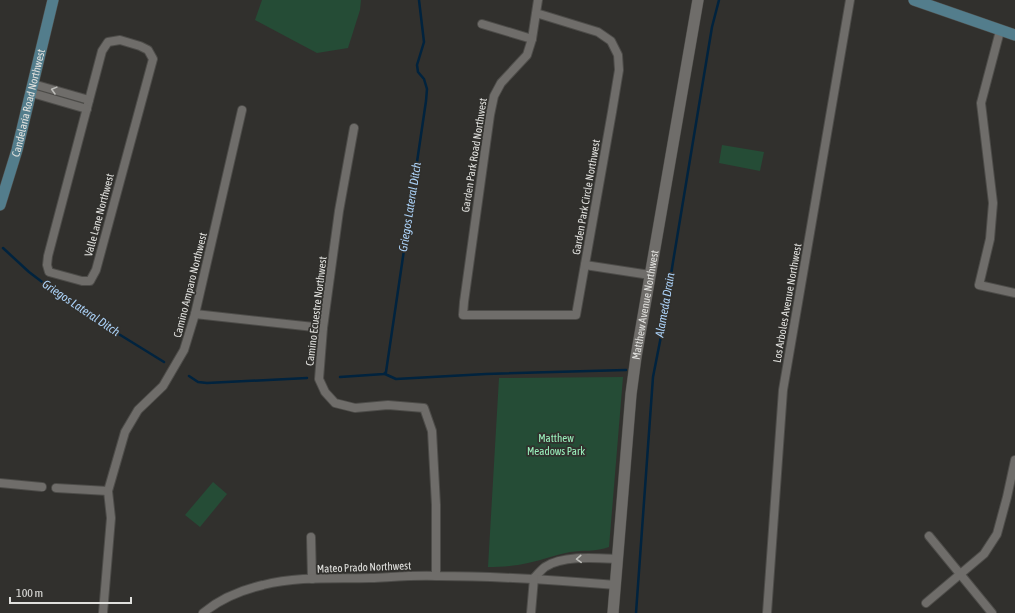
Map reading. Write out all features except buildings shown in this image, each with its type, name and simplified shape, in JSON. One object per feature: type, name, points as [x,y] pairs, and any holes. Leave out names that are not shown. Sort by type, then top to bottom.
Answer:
[{"type":"main road","name":"Candelaria Road Northwest","points":[[0,205],[17,150],[53,0]]},
{"type":"main road","points":[[914,0],[1015,35]]},
{"type":"street","name":"Garden Park Road Northwest","points":[[464,302],[490,114],[494,96],[501,83],[527,55],[532,39],[538,0]]},
{"type":"street","name":"Matthew Avenue Northwest","points":[[614,613],[633,376],[698,0]]},
{"type":"street","name":"Los Arboles Avenue Northwest","points":[[768,613],[783,390],[850,0]]},
{"type":"street","name":"Garden Park Circle Northwest","points":[[464,302],[463,315],[576,315],[616,92],[619,70],[618,55],[611,41],[598,32],[536,12]]},
{"type":"street","points":[[482,24],[532,39]]},
{"type":"street","points":[[1000,31],[981,103],[994,203],[990,239],[979,285],[1015,293]]},
{"type":"street","name":"Valle Lane Northwest","points":[[120,40],[148,50],[153,58],[96,270],[90,281],[82,281],[50,272],[47,265],[48,256],[87,109],[102,51],[108,42],[120,40]]},
{"type":"street","points":[[32,89],[90,100]]},
{"type":"street","points":[[32,89],[87,109]]},
{"type":"street","name":"Camino Amparo Northwest","points":[[103,613],[110,518],[108,491],[125,432],[138,410],[164,386],[184,350],[195,314],[242,110]]},
{"type":"street","name":"Camino Ecuestre Northwest","points":[[354,128],[339,211],[323,328],[319,379],[325,392],[335,404],[355,408],[388,405],[424,408],[432,431],[436,505],[436,576]]},
{"type":"street","points":[[585,265],[650,275]]},
{"type":"street","points":[[195,314],[323,328]]},
{"type":"street","points":[[926,603],[984,554],[996,534],[1007,497],[1015,460]]},
{"type":"street","points":[[0,482],[42,487]]},
{"type":"street","points":[[56,488],[108,491]]},
{"type":"street","points":[[929,536],[992,613]]},
{"type":"street","points":[[311,537],[312,579]]},
{"type":"street","points":[[531,613],[534,578],[546,567],[564,560],[595,558],[618,559]]},
{"type":"street","name":"Mateo Prado Northwest","points":[[203,613],[211,606],[235,593],[249,588],[264,584],[302,579],[436,576],[534,578],[616,585]]},
{"type":"green space","points":[[262,0],[361,0],[360,10],[348,48],[317,53],[255,20]]},
{"type":"green space","points":[[722,145],[764,152],[760,171],[719,163]]},
{"type":"green space","name":"Matthew Meadows Park","points":[[623,377],[609,547],[604,549],[570,552],[518,565],[488,567],[499,378]]},
{"type":"green space","points":[[213,482],[227,494],[200,527],[185,515]]},
{"type":"waterway","name":"Griegos Lateral Ditch","points":[[340,377],[384,374],[386,372],[426,101],[427,89],[424,79],[418,72],[417,65],[424,42],[419,0]]},
{"type":"waterway","name":"Alameda Drain","points":[[636,613],[653,377],[663,326],[712,27],[719,0]]},
{"type":"waterway","name":"Griegos Lateral Ditch","points":[[3,248],[29,272],[75,307],[164,362]]},
{"type":"waterway","points":[[385,374],[396,379],[486,374],[626,370]]},
{"type":"waterway","name":"Griegos Lateral Ditch","points":[[189,376],[198,382],[207,383],[307,378]]}]
